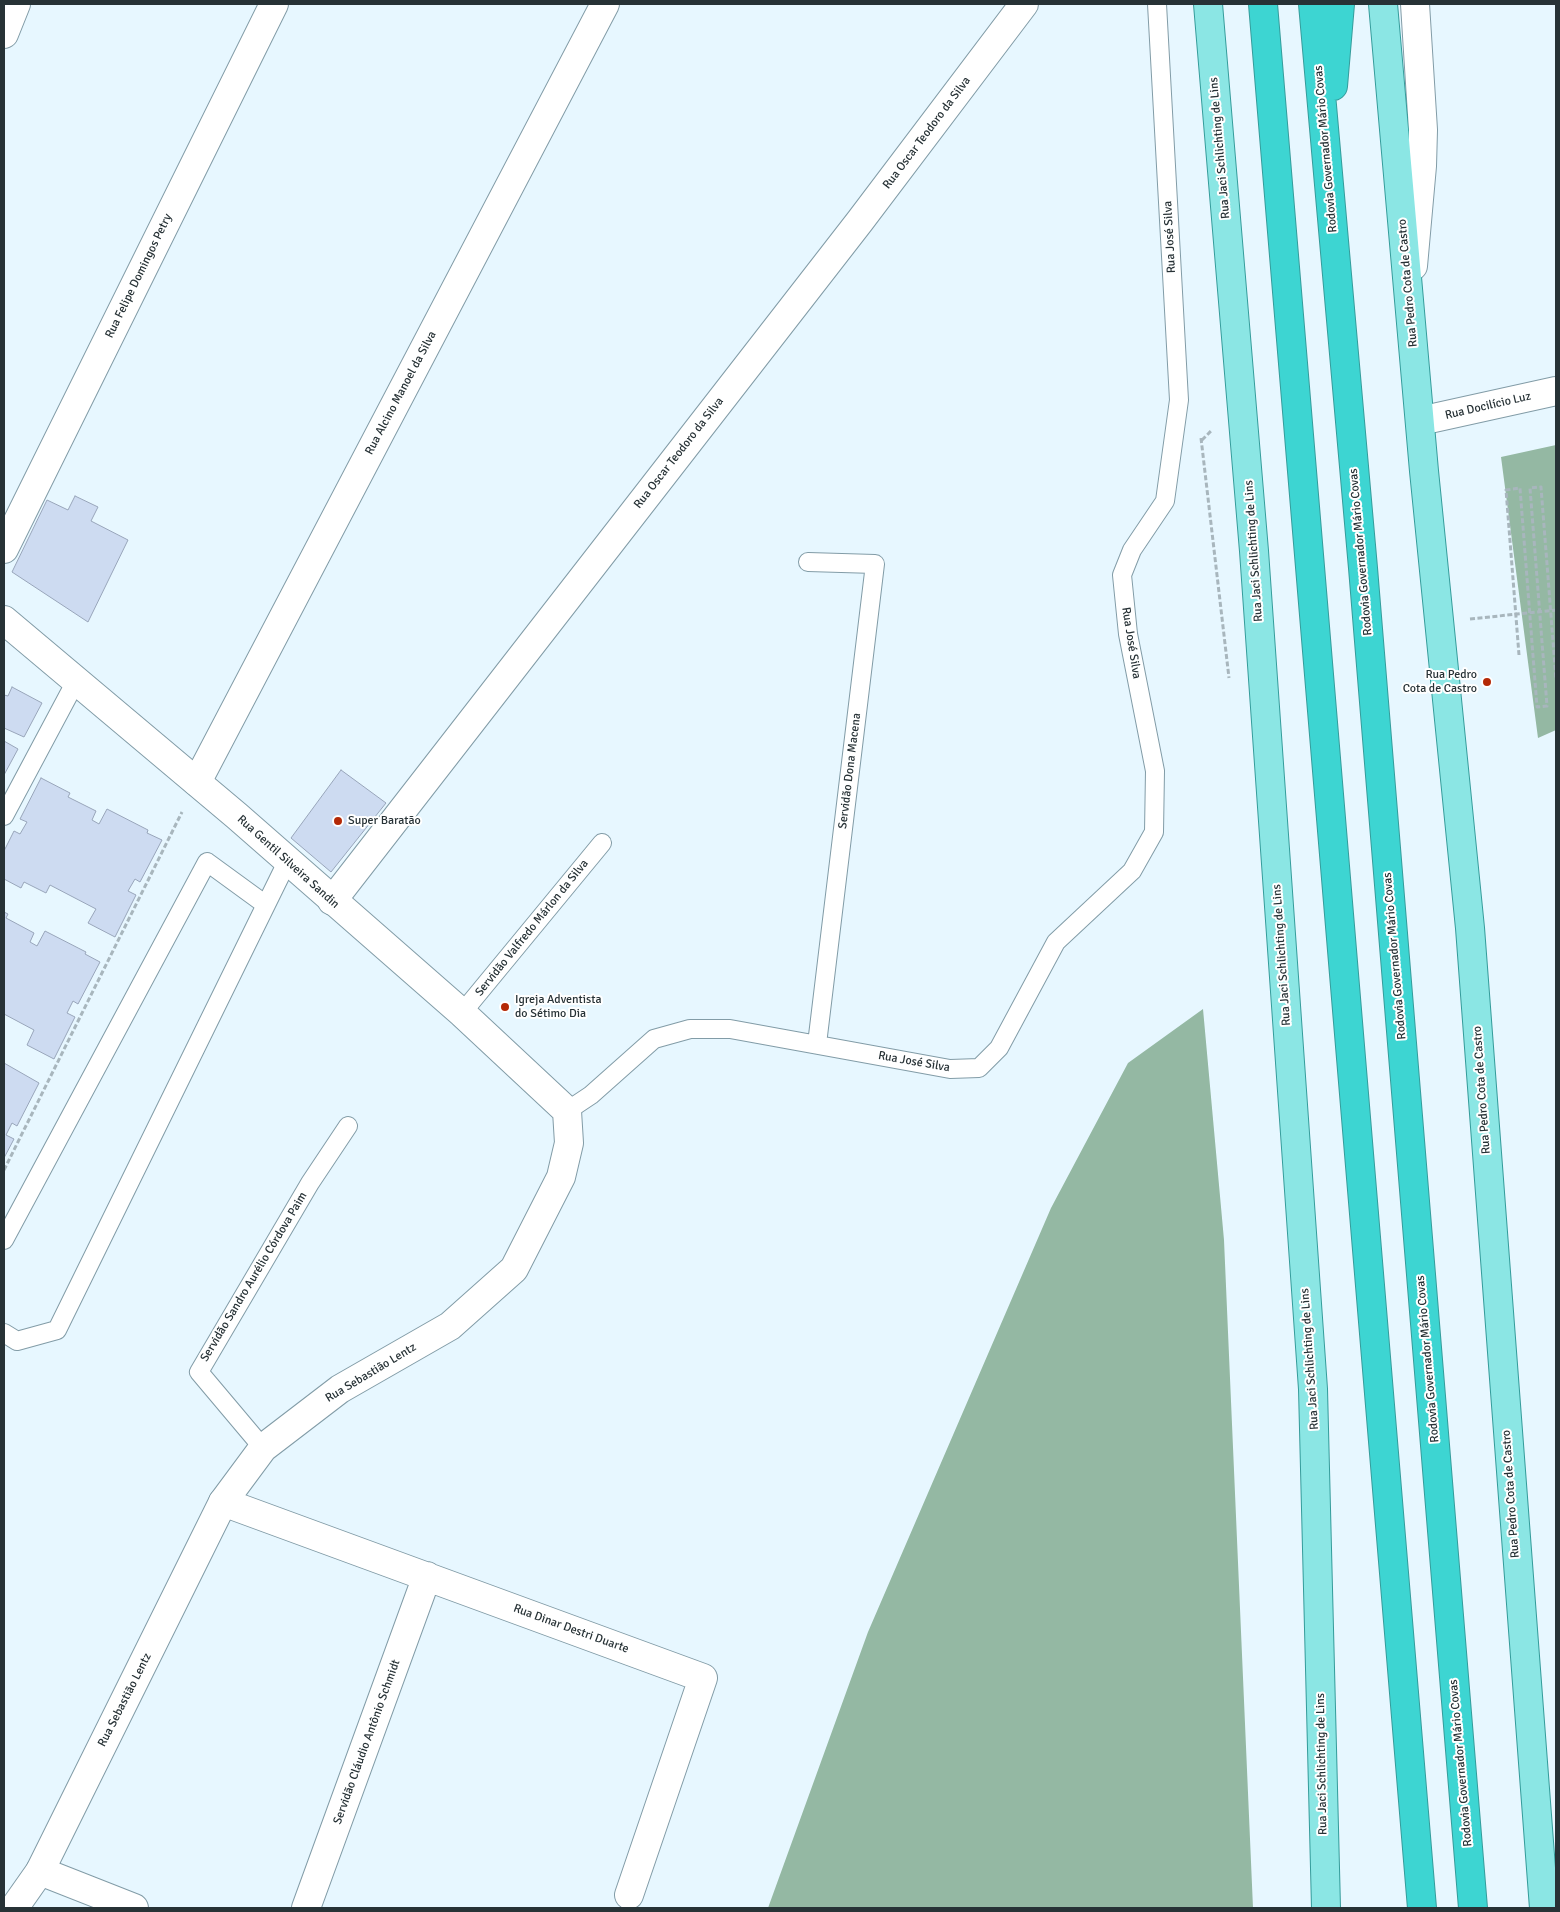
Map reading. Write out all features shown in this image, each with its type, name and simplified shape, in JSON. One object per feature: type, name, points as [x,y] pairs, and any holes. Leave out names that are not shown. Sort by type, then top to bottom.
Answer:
[{"type":"highway","points":[[1263,4],[1422,1908]]},
{"type":"highway","name":"Rodovia Governador Mário Covas","points":[[1313,4],[1473,1908]]},
{"type":"highway","points":[[1327,154],[1340,4]]},
{"type":"main road","name":"Rua Jaci Schlichting de Lins","points":[[1208,4],[1254,551],[1313,1390],[1326,1908]]},
{"type":"main road","name":"Rua Pedro Cota de Castro","points":[[1384,4],[1420,422],[1469,919],[1544,1908]]},
{"type":"street","points":[[4,34],[16,4]]},
{"type":"street","name":"Rua Felipe Domingos Petry","points":[[4,549],[274,4]]},
{"type":"street","name":"Rua Alcino Manoel da Silva","points":[[197,782],[605,4]]},
{"type":"street","name":"Rua Oscar Teodoro da Silva","points":[[332,901],[860,221],[1024,4]]},
{"type":"street","points":[[1410,302],[1422,166],[1423,130],[1415,4]]},
{"type":"street","name":"Rua Docilício Luz","points":[[1420,422],[1556,391]]},
{"type":"street","name":"Rua Gentil Silveira Sandin","points":[[4,620],[288,860],[332,901],[462,1013],[567,1111]]},
{"type":"street","name":"Rua Sebastião Lentz","points":[[14,1908],[40,1871],[223,1502],[263,1448],[340,1389],[450,1326],[514,1269],[561,1177],[569,1143],[567,1111]]},
{"type":"street","name":"Rua Dinar Destri Duarte","points":[[223,1502],[703,1678],[629,1895]]},
{"type":"street","name":"Servidão Cláudio Antônio Schmidt","points":[[306,1908],[427,1576]]},
{"type":"street","points":[[40,1871],[134,1908]]},
{"type":"lane","name":"Rua José Silva","points":[[817,1044],[950,1069],[979,1068],[999,1048],[1056,942],[1132,871],[1154,832],[1155,771],[1128,634],[1122,575],[1132,550],[1166,501],[1179,400],[1157,4]]},
{"type":"lane","name":"Servidão Dona Macena","points":[[808,562],[875,564],[817,1044]]},
{"type":"lane","points":[[4,816],[76,681]]},
{"type":"lane","name":"Servidão Valfredo Márlon da Silva","points":[[462,1013],[602,843]]},
{"type":"lane","points":[[4,1333],[17,1341],[57,1330],[288,860]]},
{"type":"lane","points":[[4,1240],[208,862],[266,904]]},
{"type":"lane","points":[[567,1111],[591,1095],[654,1039],[690,1029],[730,1029],[817,1044]]},
{"type":"lane","name":"Servidão Sandro Aurélio Córdova Paim","points":[[263,1448],[199,1372],[310,1183],[348,1126]]},
{"type":"path","points":[[1179,400],[1202,440],[1228,678]]},
{"type":"path","points":[[1519,655],[1506,490],[1520,488],[1537,707],[1547,706],[1530,488],[1541,487],[1556,680]]},
{"type":"path","points":[[1440,623],[1556,610]]},
{"type":"path","points":[[4,1170],[197,782]]},
{"type":"green space","points":[[1556,445],[1556,730],[1538,738],[1501,457]]},
{"type":"green space","points":[[1203,1009],[1224,1240],[1253,1908],[768,1908],[868,1632],[1051,1208],[1128,1063]]},
{"type":"building","points":[[75,496],[98,507],[91,521],[128,540],[88,622],[12,572],[47,500],[68,510]]},
{"type":"building","points":[[12,687],[42,703],[24,737],[4,728],[4,695],[8,696]]},
{"type":"building","points":[[4,741],[18,749],[4,775]]},
{"type":"building","name":"Super Baratão","points":[[341,770],[386,803],[331,872],[291,838]]},
{"type":"building","points":[[41,778],[70,793],[68,797],[96,811],[92,820],[99,824],[107,809],[148,830],[147,833],[162,840],[140,882],[135,879],[128,891],[136,895],[115,937],[88,923],[96,909],[50,885],[46,893],[24,882],[21,888],[4,879],[4,851],[14,831],[20,834],[27,822],[20,819]]},
{"type":"building","points":[[4,912],[8,914],[6,918],[34,933],[30,942],[37,946],[45,931],[86,952],[85,954],[100,962],[78,1004],[73,1001],[67,1013],[75,1017],[54,1059],[27,1045],[34,1030],[4,1014]]},
{"type":"building","points":[[4,1063],[39,1083],[17,1126],[12,1123],[6,1135],[14,1139],[4,1158]]},
{"type":"place","name":"Rua Pedro Cota de Castro","points":[[1487,682]]},
{"type":"place","name":"Super Baratão","points":[[338,821]]},
{"type":"place","name":"Igreja Adventista do Sétimo Dia","points":[[505,1007]]}]
